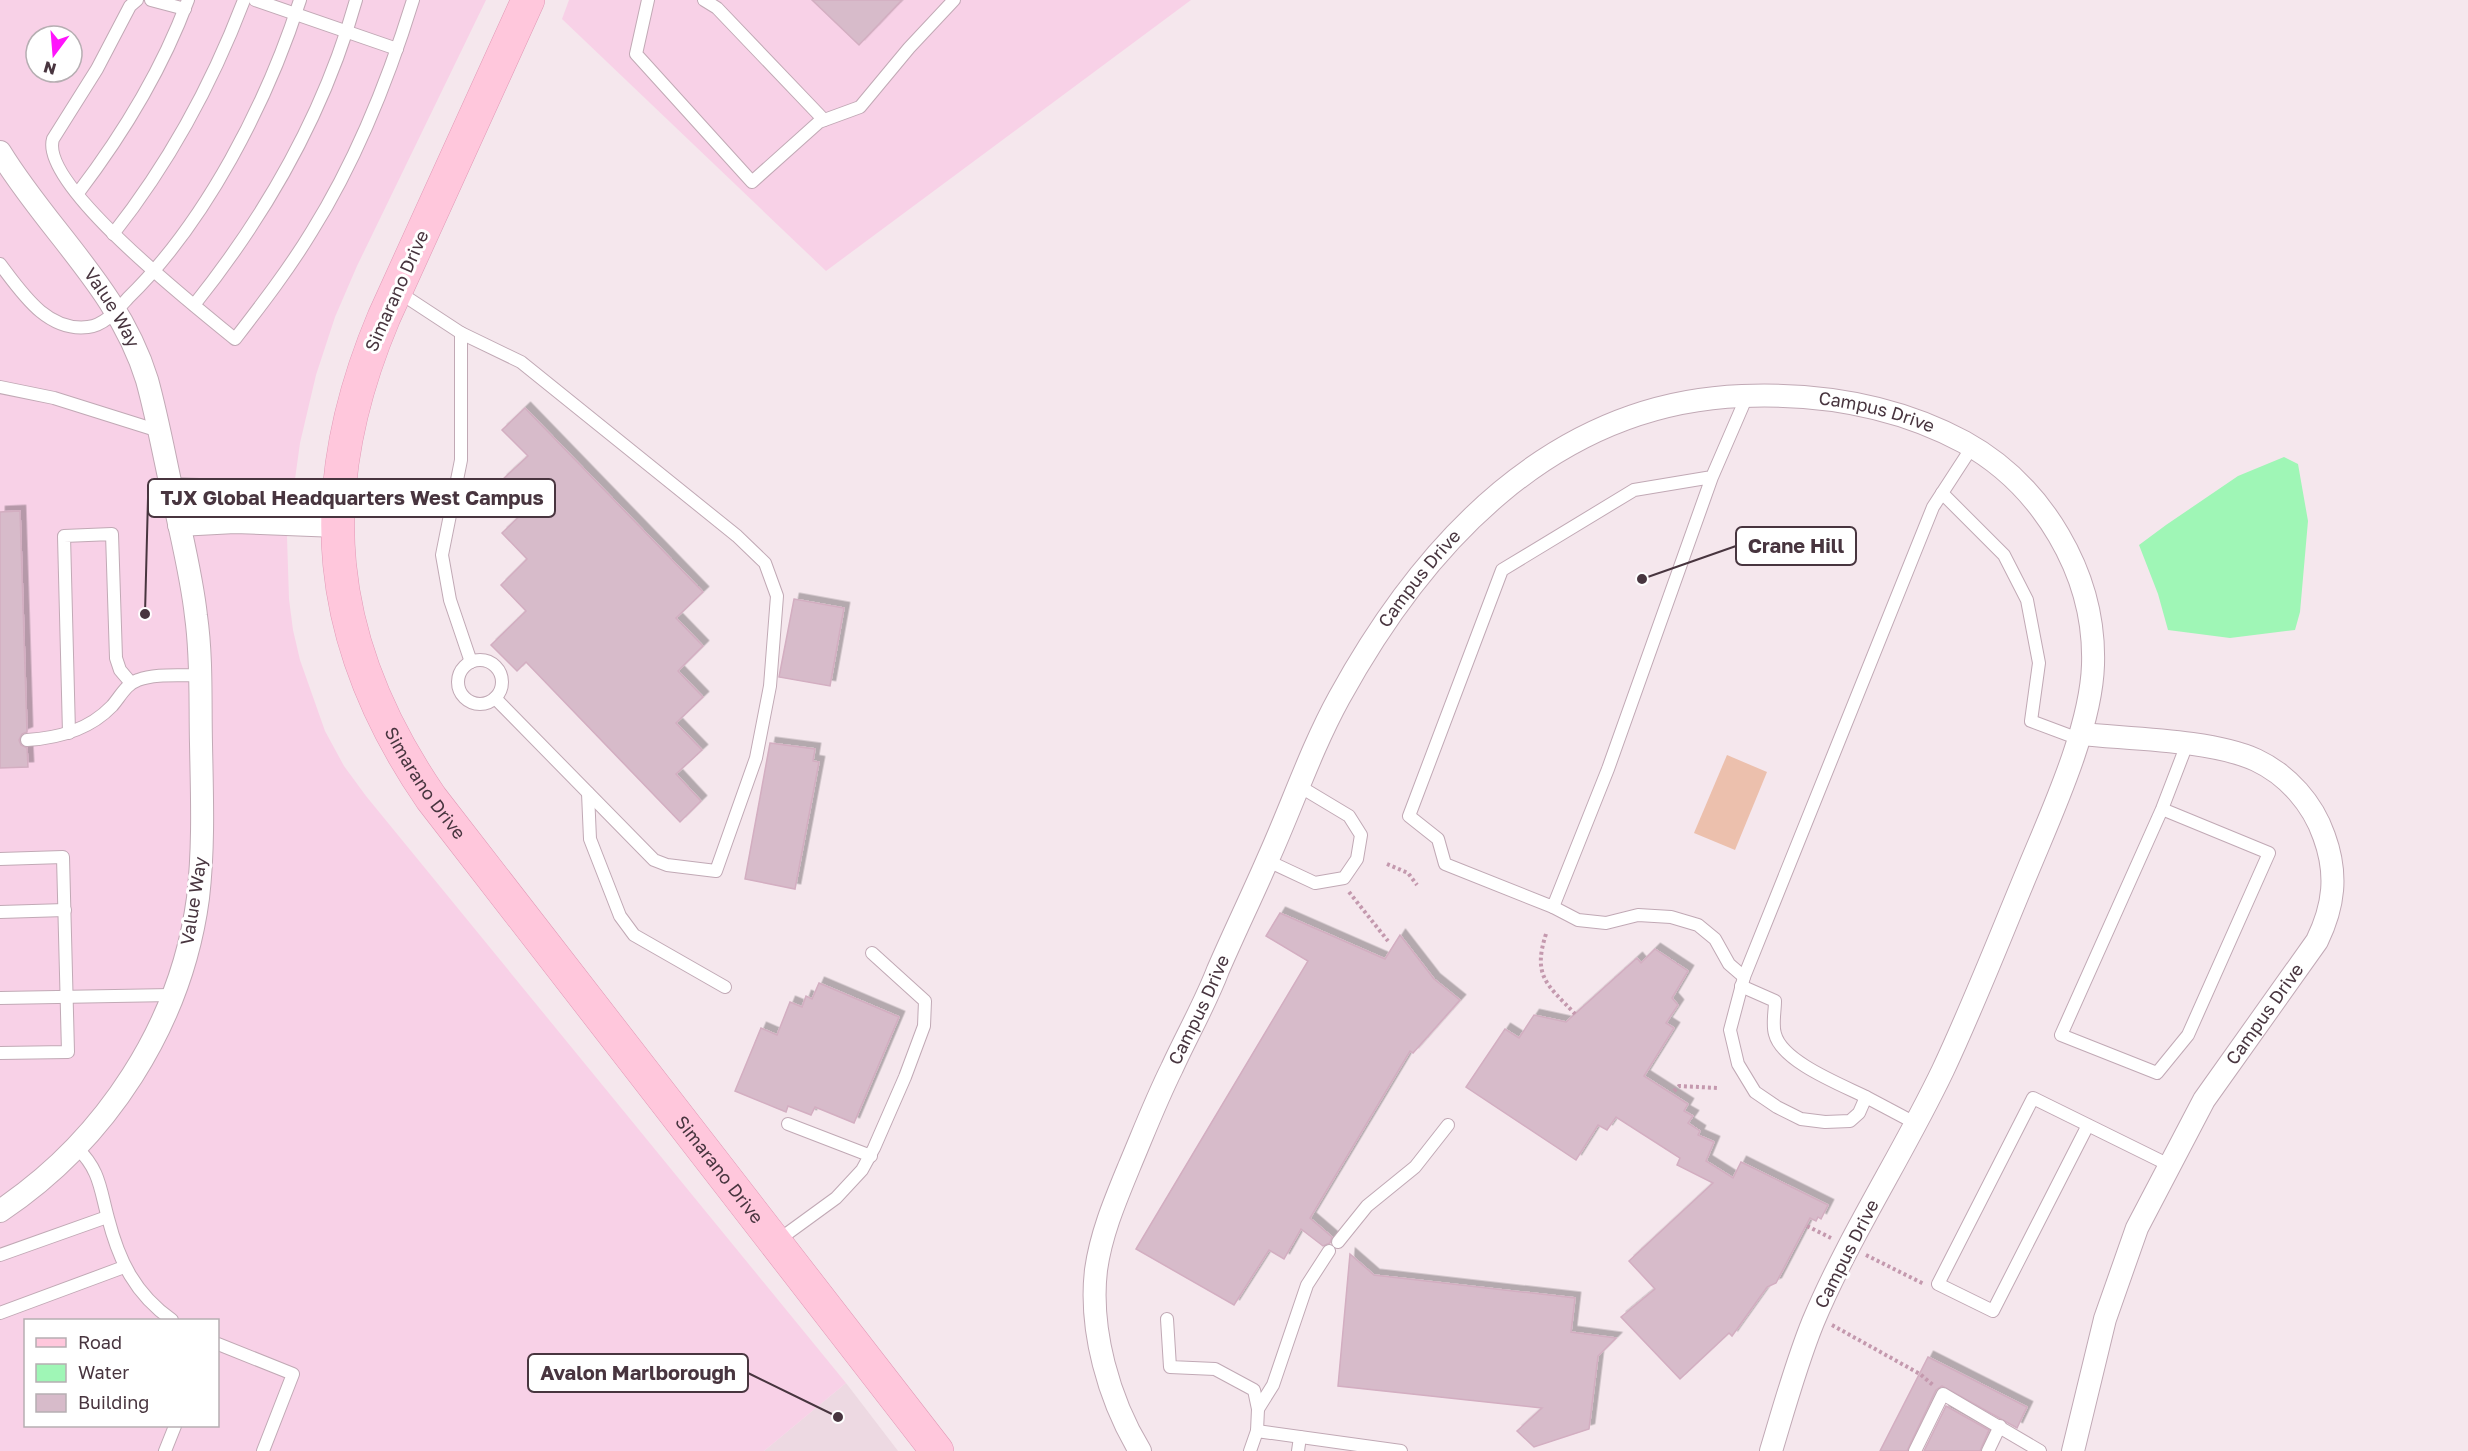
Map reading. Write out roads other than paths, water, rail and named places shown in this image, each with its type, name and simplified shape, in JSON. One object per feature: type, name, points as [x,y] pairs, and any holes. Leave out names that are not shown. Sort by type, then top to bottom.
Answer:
[{"type":"street","name":"Simarano Drive","points":[[528,0],[374,341],[356,391],[346,428],[337,511],[339,575],[353,639],[375,704],[404,758],[447,821],[937,1451]]},
{"type":"street","name":"Value Way","points":[[0,152],[34,203],[117,310],[143,367],[159,431],[196,616],[202,819],[201,870],[192,929],[172,995],[155,1035],[110,1109],[77,1148],[39,1183],[0,1211]]},
{"type":"street","name":"Campus Drive","points":[[1140,1451],[1126,1428],[1104,1363],[1097,1333],[1094,1304],[1096,1269],[1103,1235],[1168,1075],[1209,993],[1241,915],[1268,861],[1337,702],[1424,571],[1465,524],[1505,486],[1556,452],[1600,428],[1656,409],[1718,397],[1785,394],[1842,400],[1881,409],[1936,428],[1972,447],[2011,474],[2045,513],[2064,543],[2081,584],[2091,627],[2094,668],[2080,736],[1980,987],[1941,1073],[1813,1322],[1771,1451]]},
{"type":"street","points":[[171,489],[337,511]]},
{"type":"street","points":[[179,525],[236,522],[337,511]]},
{"type":"street","name":"Campus Drive","points":[[2073,1451],[2111,1298],[2137,1228],[2204,1100],[2317,941],[2332,902],[2328,847],[2316,815],[2292,786],[2270,768],[2237,753],[2187,744],[2080,736]]},
{"type":"lane","points":[[137,0],[130,6],[97,69],[52,143],[53,156],[78,193],[113,234],[235,339],[287,270],[329,202],[365,132],[397,49],[412,0]]},
{"type":"lane","points":[[78,193],[110,150],[133,113],[160,63],[186,4],[151,0]]},
{"type":"lane","points":[[113,234],[157,174],[186,125],[216,67],[244,0]]},
{"type":"lane","points":[[255,0],[397,49]]},
{"type":"lane","points":[[2,272],[38,310],[68,326],[93,326],[104,321],[117,310],[154,271],[191,221],[231,157],[267,86],[300,0]]},
{"type":"lane","points":[[194,305],[244,237],[274,189],[312,117],[346,32],[356,0]]},
{"type":"lane","points":[[648,0],[636,54],[752,182],[824,120],[860,107],[909,48],[954,0]]},
{"type":"lane","points":[[704,0],[717,8],[824,120]]},
{"type":"lane","points":[[396,291],[461,333],[521,362],[737,536],[765,563],[777,596],[770,686],[756,758],[716,871],[667,866],[654,860],[495,698]]},
{"type":"lane","points":[[461,333],[461,460],[442,555],[450,600],[471,662]]},
{"type":"lane","points":[[0,387],[54,398],[159,431]]},
{"type":"lane","points":[[1553,907],[1608,769],[1712,477],[1747,396]]},
{"type":"lane","points":[[1866,1097],[1859,1113],[1850,1121],[1825,1122],[1801,1119],[1755,1092],[1738,1064],[1730,1030],[1743,982],[1933,507],[1972,447]]},
{"type":"lane","points":[[1712,477],[1634,490],[1502,570],[1409,816],[1438,839],[1445,864],[1553,907],[1578,920],[1606,922],[1649,915],[1671,916],[1698,925],[1715,939],[1729,964],[1743,982],[1774,1001],[1775,1035],[1786,1052],[1819,1074],[1915,1123]]},
{"type":"lane","points":[[1942,493],[2004,555],[2028,600],[2039,663],[2031,721],[2080,736]]},
{"type":"lane","points":[[69,733],[64,536],[112,534],[116,653],[120,670],[131,683]]},
{"type":"lane","points":[[486,661],[498,670],[501,685],[495,698],[488,702],[477,704],[470,702],[461,694],[458,684],[459,676],[462,669],[471,662],[486,661]]},
{"type":"lane","points":[[27,740],[53,738],[87,726],[106,712],[131,683],[147,678],[199,675]]},
{"type":"lane","points":[[2162,809],[2269,853],[2188,1035],[2157,1073],[2061,1035],[2162,809],[2187,744]]},
{"type":"lane","points":[[1268,861],[1315,883],[1344,878],[1357,859],[1361,835],[1349,816],[1299,786]]},
{"type":"lane","points":[[588,793],[590,839],[620,916],[634,934],[725,987]]},
{"type":"lane","points":[[0,859],[63,857],[68,1052],[0,1053]]},
{"type":"lane","points":[[0,912],[65,910]]},
{"type":"lane","points":[[774,1243],[851,1185],[871,1156],[924,1026],[925,1001],[872,954]]},
{"type":"lane","points":[[0,998],[172,995]]},
{"type":"lane","points":[[2088,1125],[1993,1311],[1938,1284],[2033,1098],[2088,1125],[2169,1165]]},
{"type":"lane","points":[[788,1124],[871,1156]]},
{"type":"lane","points":[[1258,1408],[1273,1385],[1307,1285],[1333,1246],[1367,1206],[1415,1167],[1448,1125]]},
{"type":"lane","points":[[77,1148],[90,1162],[98,1176],[107,1217],[124,1267],[141,1293],[171,1319]]},
{"type":"lane","points":[[0,1255],[107,1217]]},
{"type":"lane","points":[[0,1313],[124,1267]]},
{"type":"lane","points":[[1167,1319],[1170,1366],[1215,1369],[1254,1390],[1258,1408],[1257,1431],[1250,1451]]},
{"type":"lane","points":[[219,1344],[292,1374],[263,1451]]},
{"type":"lane","points":[[1915,1451],[1943,1394],[2040,1451]]},
{"type":"lane","points":[[1988,1451],[2000,1426]]},
{"type":"lane","points":[[165,1451],[174,1427]]},
{"type":"lane","points":[[1257,1431],[1401,1451]]},
{"type":"lane","points":[[1298,1451],[1300,1437]]},
{"type":"water","points":[[2284,457],[2298,464],[2308,521],[2300,612],[2295,630],[2230,638],[2168,630],[2158,594],[2139,545],[2238,476]]},
{"type":"place","name":"Crane Hill","points":[[1642,579]]},
{"type":"place","name":"TJX Global Headquarters West Campus","points":[[145,614]]},
{"type":"place","name":"Avalon Marlborough","points":[[838,1417]]}]
